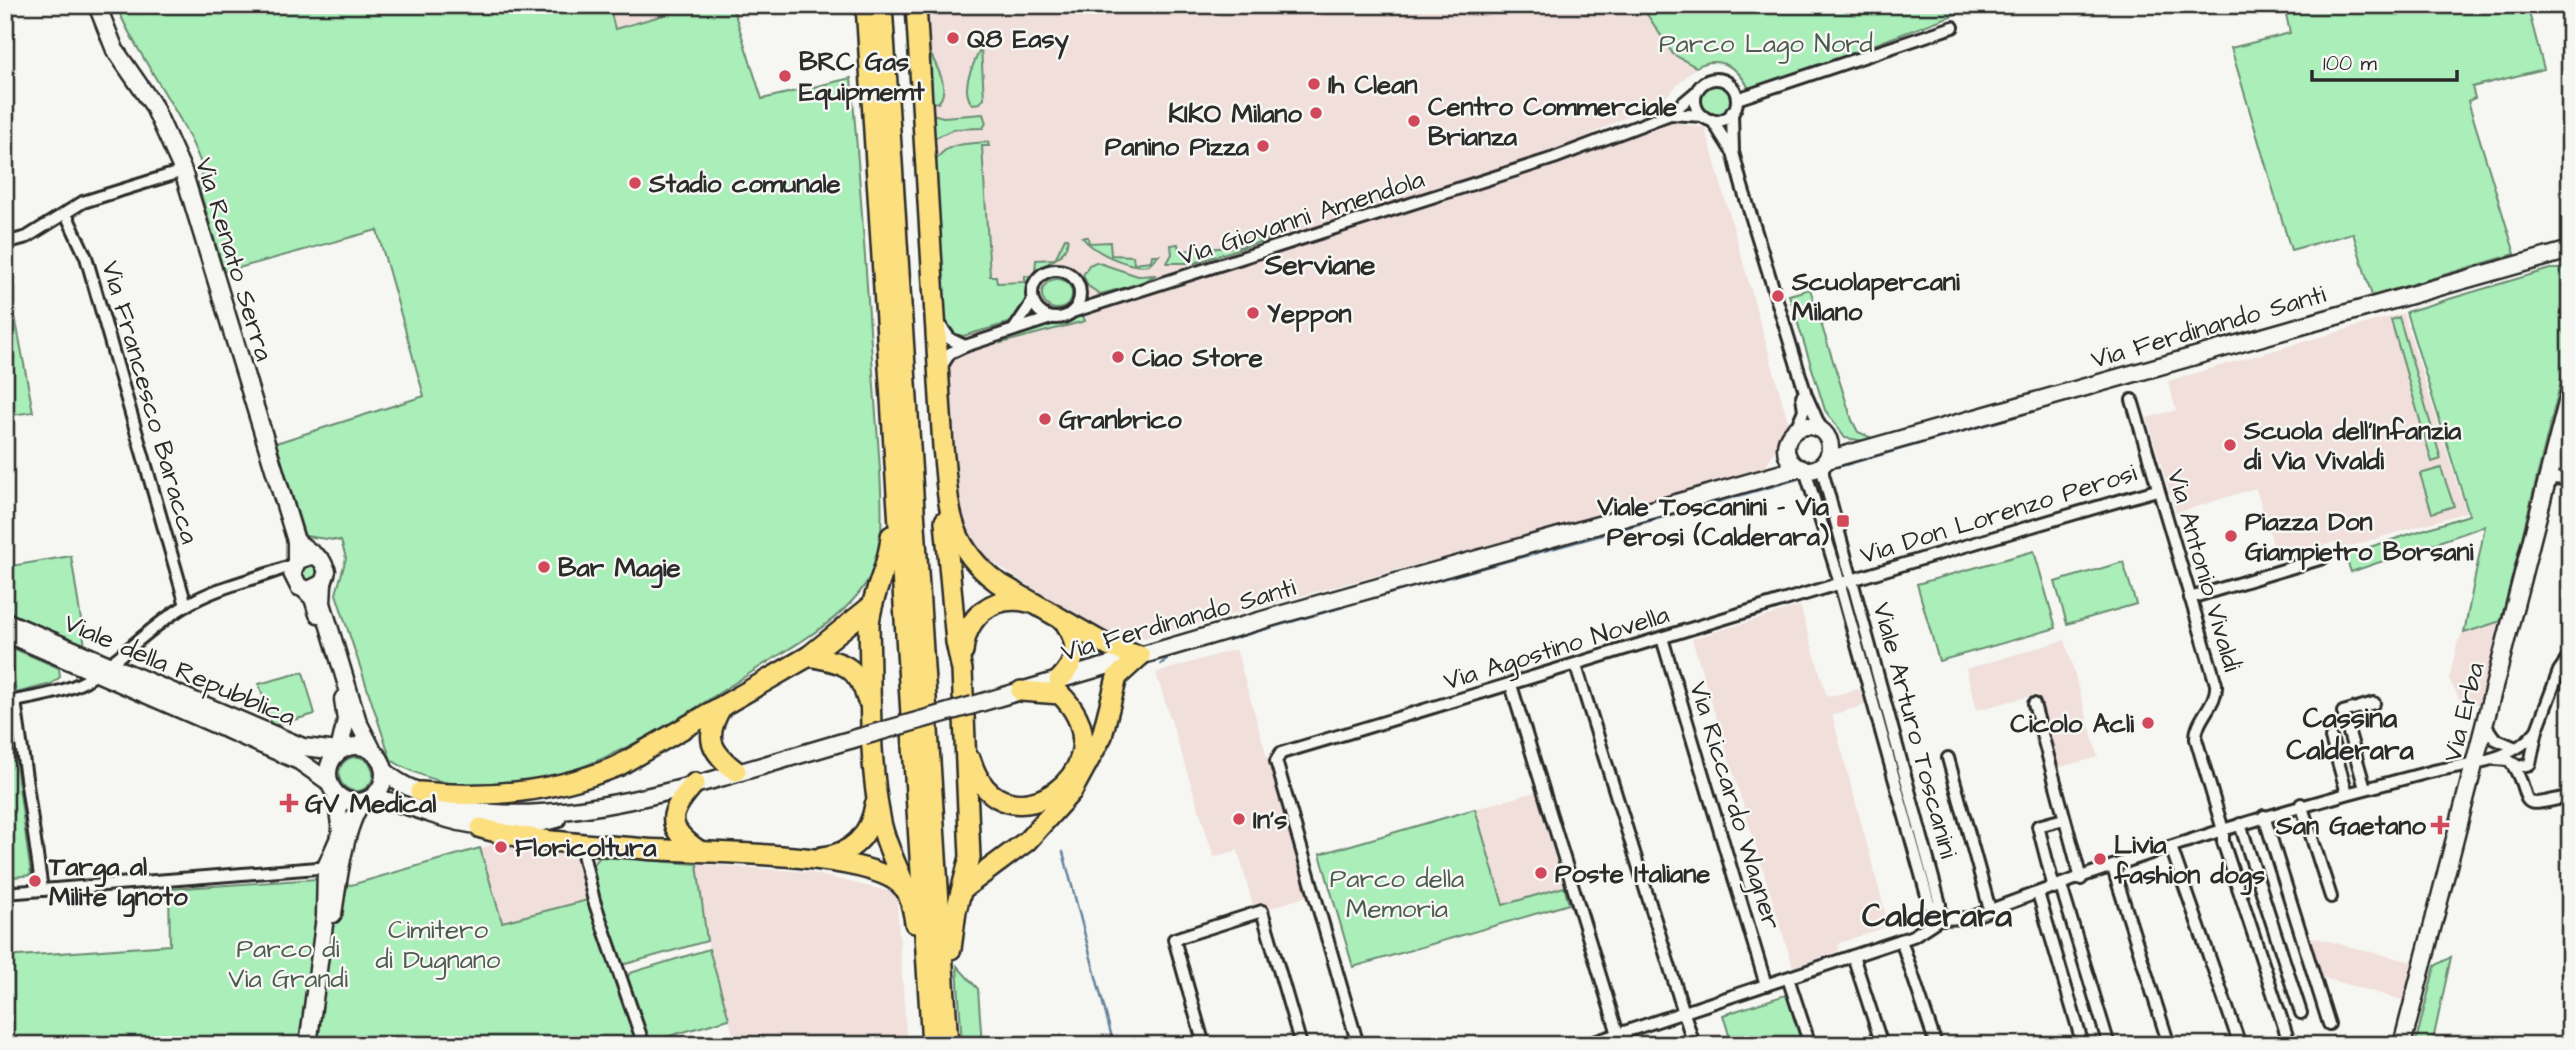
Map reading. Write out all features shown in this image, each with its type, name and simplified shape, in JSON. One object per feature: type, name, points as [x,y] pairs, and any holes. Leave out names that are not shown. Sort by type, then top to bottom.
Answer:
[{"type":"highway","points":[[866,5],[932,1045]]},
{"type":"highway","points":[[882,5],[948,1045]]},
{"type":"highway","points":[[916,5],[943,447],[950,517],[955,534],[980,569],[1030,603],[1116,650],[1140,656]]},
{"type":"highway","points":[[943,447],[947,545],[962,670],[968,749],[970,857],[951,937],[948,1045]]},
{"type":"highway","points":[[868,728],[870,607],[886,571],[892,517],[898,505]]},
{"type":"highway","points":[[962,670],[965,635],[976,616],[997,602],[1017,600],[1030,603]]},
{"type":"highway","points":[[420,792],[497,794],[570,783],[618,766],[809,656],[870,607]]},
{"type":"highway","points":[[1059,680],[1072,665],[1076,653],[1074,639],[1066,624]]},
{"type":"highway","points":[[809,656],[832,660],[849,667],[862,682],[887,846],[908,892],[914,917],[919,969],[928,983]]},
{"type":"highway","points":[[965,887],[1027,841],[1067,798],[1102,736],[1117,677],[1140,656]]},
{"type":"highway","points":[[968,749],[977,778],[988,791],[1002,800],[1017,804],[1034,803],[1048,798],[1071,777],[1082,749],[1078,717],[1060,694],[1021,691]]},
{"type":"highway","points":[[721,708],[711,725],[710,738],[714,750],[736,771]]},
{"type":"highway","points":[[695,783],[676,806],[673,822],[679,837],[698,850]]},
{"type":"highway","points":[[811,859],[842,853],[863,838],[873,816],[876,787]]},
{"type":"highway","points":[[481,828],[509,835],[644,849],[698,850],[811,859],[884,874],[900,883],[908,892]]},
{"type":"main road","name":"Via Renato Serra","points":[[97,5],[115,50],[153,105],[183,171],[296,541],[297,573],[315,605],[345,707],[346,720],[339,751]]},
{"type":"main road","name":"Via Ferdinando Santi","points":[[1825,462],[2565,254]]},
{"type":"main road","name":"Via Erba","points":[[2402,1045],[2570,391]]},
{"type":"main road","points":[[1767,477],[1786,452],[1788,440],[1795,430],[1811,426],[1825,435],[1830,451],[1825,462],[1802,469],[1790,461],[1786,452]]},
{"type":"main road","name":"Via Ferdinando Santi","points":[[1825,435],[1851,447],[1874,447]]},
{"type":"main road","name":"Via Ferdinando Santi","points":[[603,805],[695,783],[868,728],[972,705],[1802,469]]},
{"type":"main road","name":"Via Renato Serra","points":[[296,541],[325,565],[327,575],[323,583]]},
{"type":"main road","points":[[311,556],[297,573],[314,590],[323,583]]},
{"type":"main road","points":[[323,583],[321,597],[358,722],[384,770],[391,777],[460,808],[496,813],[532,813],[603,805]]},
{"type":"main road","name":"Viale della Repubblica","points":[[8,624],[299,761],[332,788]]},
{"type":"main road","name":"Viale della Repubblica","points":[[101,669],[303,747],[339,751]]},
{"type":"main road","points":[[307,1045],[332,872],[341,833],[328,767],[339,751],[354,746],[373,751]]},
{"type":"main road","points":[[314,1045],[332,872],[356,812],[382,786],[384,770]]},
{"type":"main road","points":[[332,788],[349,802],[394,801],[481,828],[530,825],[603,805]]},
{"type":"street","points":[[1737,99],[1953,27]]},
{"type":"street","points":[[1733,152],[1696,106],[1696,92],[1703,83],[1721,80],[1732,86],[1737,99],[1732,112],[1733,152],[1806,395],[1825,435]]},
{"type":"street","name":"Via Giovanni Amendola","points":[[1072,312],[1539,163],[1670,114],[1696,92]]},
{"type":"street","points":[[1707,118],[1720,120],[1732,112]]},
{"type":"street","name":"Via Giovanni Amendola","points":[[1670,114],[1707,118]]},
{"type":"street","points":[[5,243],[27,237],[83,202],[183,171]]},
{"type":"street","name":"Via Francesco Baracca","points":[[66,214],[86,257],[186,605]]},
{"type":"street","points":[[1014,329],[1033,301],[1036,281],[1049,271],[1070,275],[1080,291],[1104,303]]},
{"type":"street","points":[[938,376],[950,353],[1014,329],[1072,312],[1078,304],[1080,291]]},
{"type":"street","points":[[1033,301],[1042,313],[1053,318]]},
{"type":"street","points":[[934,312],[943,331],[965,346]]},
{"type":"street","points":[[1795,430],[1804,410],[1800,369]]},
{"type":"street","name":"Via Antonio Vivaldi","points":[[2132,400],[2217,688],[2196,735],[2223,833],[2290,1045]]},
{"type":"street","name":"Viale Arturo Toscanini","points":[[1825,462],[1823,474],[1940,904],[1939,919]]},
{"type":"street","name":"Viale Arturo Toscanini","points":[[1802,469],[1840,585],[1928,903],[1939,919]]},
{"type":"street","points":[[2550,470],[2570,469]]},
{"type":"street","points":[[2550,470],[2570,479]]},
{"type":"street","name":"Via Don Lorenzo Perosi","points":[[1852,580],[2157,490]]},
{"type":"street","points":[[2190,598],[2323,558]]},
{"type":"street","points":[[42,890],[10,702],[56,693],[101,669],[149,629],[186,605],[217,590],[277,570],[297,573]]},
{"type":"street","name":"Via Agostino Novella","points":[[1358,1045],[1276,761],[1282,753],[1576,666],[1852,580]]},
{"type":"street","name":"Via Riccardo Wagner","points":[[1662,638],[1766,985]]},
{"type":"street","points":[[2522,787],[2536,730],[2558,671],[2570,655]]},
{"type":"street","points":[[1576,666],[1694,1045]]},
{"type":"street","points":[[1511,685],[1618,1034]]},
{"type":"street","points":[[2365,788],[2343,712],[2374,703]]},
{"type":"street","points":[[2035,704],[2081,879]]},
{"type":"street","points":[[2485,725],[2500,742],[2527,747],[2531,758]]},
{"type":"street","points":[[2495,759],[2518,747],[2536,730]]},
{"type":"street","points":[[2331,738],[2347,793]]},
{"type":"street","points":[[1948,758],[1990,910]]},
{"type":"street","points":[[1585,1045],[1901,940],[1927,930],[1939,919],[1970,918],[2301,804],[2475,762],[2495,759],[2511,761],[2519,767],[2531,758]]},
{"type":"street","points":[[2511,761],[2524,798],[2535,803],[2570,796]]},
{"type":"street","points":[[2301,804],[2331,897]]},
{"type":"street","points":[[2264,816],[2329,1024]]},
{"type":"street","points":[[2064,819],[2038,826],[2109,1045]]},
{"type":"street","points":[[2240,824],[2301,1013]]},
{"type":"street","points":[[580,841],[594,901],[644,1045]]},
{"type":"street","points":[[2171,847],[2240,1045]]},
{"type":"street","points":[[2113,870],[2169,1045]]},
{"type":"street","points":[[5,893],[332,872]]},
{"type":"street","points":[[2038,893],[2083,1045]]},
{"type":"street","points":[[1204,1045],[1174,939],[1262,911],[1301,1045]]},
{"type":"street","points":[[1901,940],[1936,1045]]},
{"type":"street","points":[[1853,956],[1882,1045]]},
{"type":"street","points":[[1788,978],[1810,1045]]},
{"type":"shaded area","points":[[609,5],[699,5],[699,6],[615,29]]},
{"type":"shaded area","points":[[920,5],[1641,5],[1673,54],[1696,67],[1663,99],[1542,158],[1164,279],[1166,288],[1557,162],[1666,121],[1705,128],[1789,425],[1765,467],[1538,532],[1126,643],[1103,634],[983,556],[966,528],[959,490]]},
{"type":"shaded area","points":[[2403,313],[2466,512],[2338,550],[2335,542],[2278,561],[2256,488],[2176,513],[2147,418],[2176,410],[2168,381]]},
{"type":"shaded area","points":[[1800,606],[1827,697],[1860,689],[1865,705],[1832,715],[1889,926],[1839,943],[1838,951],[1793,967],[1692,639]]},
{"type":"shaded area","points":[[2501,621],[2511,622],[2489,708],[2460,700],[2449,679],[2458,641],[2464,633]]},
{"type":"shaded area","points":[[2065,640],[2098,757],[2057,768],[2037,694],[1977,710],[1966,669]]},
{"type":"shaded area","points":[[1236,649],[1307,896],[1255,913],[1238,850],[1214,857],[1156,673]]},
{"type":"shaded area","points":[[1535,792],[1564,887],[1503,905],[1475,809]]},
{"type":"shaded area","points":[[510,840],[578,847],[591,900],[502,922],[480,848]]},
{"type":"shaded area","points":[[697,864],[807,872],[896,893],[907,1045],[736,1045],[707,941]]},
{"type":"shaded area","points":[[2308,936],[2423,965],[2413,1003],[2321,977]]},
{"type":"green space","points":[[116,5],[609,5],[615,29],[699,5],[732,5],[762,99],[851,78],[881,509],[876,564],[855,598],[824,626],[673,722],[580,768],[533,782],[485,787],[437,780],[391,760],[336,594],[346,558],[341,541],[305,536],[276,443],[424,396],[377,230],[224,272],[198,184],[203,169],[184,127]]},
{"type":"green space","name":"Parco Lago Nord","points":[[1641,5],[1980,5],[1750,91],[1741,76],[1728,65],[1713,62],[1696,67],[1673,54]]},
{"type":"green space","points":[[2284,5],[2527,5],[2544,69],[2472,87],[2475,98],[2468,101],[2515,254],[2372,296],[2353,233],[2291,250],[2231,48],[2290,33]]},
{"type":"green space","points":[[927,46],[943,83],[942,97],[938,103],[929,101]]},
{"type":"green space","points":[[981,47],[984,98],[980,103],[972,104],[968,98],[967,83]]},
{"type":"green space","points":[[1716,84],[1726,89],[1731,99],[1726,109],[1716,114],[1706,109],[1701,99],[1706,89]]},
{"type":"green space","points":[[932,114],[943,117],[983,114],[986,123],[983,128],[954,129],[933,139]]},
{"type":"green space","points":[[988,142],[989,146],[982,146],[990,276],[996,276],[997,283],[1025,282],[1025,276],[1032,276],[1025,308],[1012,322],[963,336],[953,333],[944,320],[933,166],[937,158],[949,148]]},
{"type":"green space","points":[[1082,237],[1088,237],[1089,243],[1110,242],[1111,255],[1133,256],[1134,263],[1151,261],[1152,255],[1159,255],[1149,265],[1122,262],[1103,254],[1087,243]]},
{"type":"green space","points":[[1065,238],[1068,238],[1064,251],[1056,259],[1035,272],[1036,260],[1055,259]]},
{"type":"green space","points":[[1272,238],[1195,263],[1167,263],[1172,254],[1171,245],[1178,244],[1179,251],[1244,246],[1244,239]]},
{"type":"green space","points":[[1096,262],[1138,276],[1156,275],[1136,285],[1100,294],[1088,286],[1083,275],[1089,265]]},
{"type":"green space","points":[[5,263],[33,412],[5,416]]},
{"type":"green space","points":[[2550,269],[2570,269],[2570,345],[2501,621],[2464,633],[2485,526],[2351,572],[2345,555],[2469,515],[2406,312]]},
{"type":"green space","points":[[1057,279],[1063,280],[1071,288],[1071,300],[1063,308],[1057,309],[1051,308],[1043,300],[1042,294],[1043,288],[1051,280]]},
{"type":"green space","points":[[1810,289],[1852,420],[1858,432],[1872,438],[1865,441],[1845,438],[1825,410],[1789,295]]},
{"type":"green space","points":[[1083,316],[1085,321],[1001,343],[1016,332]]},
{"type":"green space","points":[[2399,317],[2441,459],[2432,462],[2391,320]]},
{"type":"green space","points":[[2441,468],[2454,506],[2432,513],[2420,474]]},
{"type":"green space","points":[[2034,551],[2056,628],[1939,661],[1917,584]]},
{"type":"green space","points":[[71,556],[85,646],[13,614],[5,601],[5,567]]},
{"type":"green space","points":[[2123,562],[2136,604],[2067,624],[2055,582]]},
{"type":"green space","points":[[306,565],[312,565],[317,573],[315,579],[306,581],[301,576],[301,570]]},
{"type":"green space","points":[[10,647],[59,668],[60,677],[51,684],[16,693]]},
{"type":"green space","points":[[303,672],[315,714],[272,726],[259,684]]},
{"type":"green space","points":[[13,743],[31,875],[5,878],[5,744]]},
{"type":"green space","points":[[356,757],[368,762],[373,774],[368,786],[356,791],[344,786],[339,774],[344,762]]},
{"type":"green space","name":"Parco della Memoria","points":[[1475,809],[1503,905],[1564,887],[1569,904],[1353,967],[1320,854]]},
{"type":"green space","points":[[480,848],[502,922],[588,900],[640,1045],[5,1045],[5,957],[170,945],[169,889],[316,879],[351,885]]},
{"type":"green space","points":[[600,857],[697,864],[707,941],[626,964],[621,963],[591,867]]},
{"type":"green space","points":[[709,949],[729,1019],[648,1042],[627,978],[630,973]]},
{"type":"green space","points":[[2451,957],[2432,1045],[2415,1045],[2435,966]]},
{"type":"green space","points":[[957,966],[978,989],[982,1045],[962,1045]]},
{"type":"green space","points":[[1789,994],[1804,1045],[1732,1045],[1723,1015]]},
{"type":"waterway","points":[[1838,467],[2547,265]]},
{"type":"waterway","points":[[1618,530],[1798,479]]},
{"type":"waterway","points":[[1359,602],[1602,535]]},
{"type":"waterway","points":[[1228,640],[1343,607]]},
{"type":"waterway","points":[[1161,664],[1169,657],[1217,643]]},
{"type":"waterway","points":[[1063,852],[1114,1045]]},
{"type":"place","name":"Q8 Easy","points":[[953,38]]},
{"type":"place","name":"BRC Gas Equipmemt","points":[[785,76]]},
{"type":"place","name":"1h Clean","points":[[1314,84]]},
{"type":"place","name":"KIKO Milano","points":[[1316,113]]},
{"type":"place","name":"Centro Commerciale Brianza","points":[[1414,121]]},
{"type":"place","name":"Panino Pizza","points":[[1263,146]]},
{"type":"place","name":"Stadio comunale","points":[[635,183]]},
{"type":"place","name":"Scuolapercani Milano","points":[[1778,296]]},
{"type":"place","name":"Yeppon","points":[[1253,313]]},
{"type":"place","name":"Ciao Store","points":[[1118,357]]},
{"type":"place","name":"Granbrico","points":[[1045,419]]},
{"type":"place","name":"Scuola dell'Infanzia di Via Vivaldi","points":[[2230,445]]},
{"type":"place","name":"Viale Toscanini - Via Perosi (Calderara)","points":[[1843,521]]},
{"type":"place","name":"Piazza Don Giampietro Borsani","points":[[2231,536]]},
{"type":"place","name":"Bar Magie","points":[[544,567]]},
{"type":"place","name":"Cicolo Acli","points":[[2148,723]]},
{"type":"place","name":"GV Medical","points":[[289,803]]},
{"type":"place","name":"In's","points":[[1239,819]]},
{"type":"place","name":"San Gaetano","points":[[2440,825]]},
{"type":"place","name":"Floricoltura","points":[[501,847]]},
{"type":"place","name":"Livia fashion dogs","points":[[2100,859]]},
{"type":"place","name":"Poste Italiane","points":[[1541,873]]},
{"type":"place","name":"Targa al Milite Ignoto","points":[[35,881]]},
{"type":"district","name":"Serviane","points":[[1320,264]]},
{"type":"district","name":"Cassina Calderara","points":[[2350,733]]},
{"type":"district","name":"Calderara","points":[[1937,914]]},
{"type":"park label","name":"Cimitero di Dugnano","points":[[438,944]]},
{"type":"park label","name":"Parco di Via Grandi","points":[[288,962]]}]
